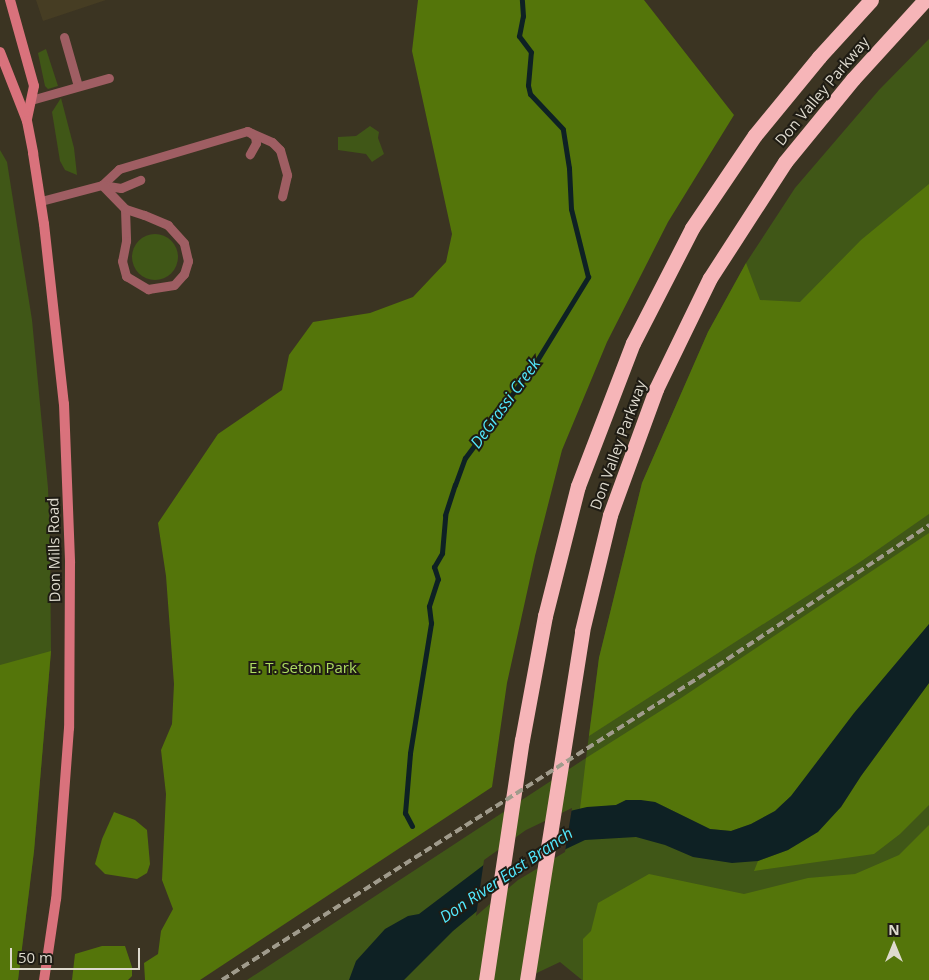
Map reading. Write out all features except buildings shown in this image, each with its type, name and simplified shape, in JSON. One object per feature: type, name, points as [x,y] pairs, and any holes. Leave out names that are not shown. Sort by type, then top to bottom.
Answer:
[{"type":"highway","name":"Don Valley Parkway","points":[[486,980],[522,740],[545,616],[578,486],[633,343],[692,228],[755,135],[819,57],[871,0]]},
{"type":"highway","name":"Don Valley Parkway","points":[[527,980],[568,709],[582,631],[610,515],[656,389],[710,278],[785,162],[853,79],[925,0]]},
{"type":"main road","name":"Don Mills Road","points":[[10,0],[34,86],[27,121]]},
{"type":"main road","name":"Don Mills Road","points":[[0,52],[27,121],[41,200],[64,404],[70,563],[68,728],[56,899],[44,980]]},
{"type":"lane","points":[[64,37],[78,86]]},
{"type":"lane","points":[[31,100],[109,78]]},
{"type":"lane","points":[[102,185],[118,169],[247,131],[272,142],[280,150],[287,175],[282,196]]},
{"type":"lane","points":[[247,131],[255,136],[256,143],[250,154]]},
{"type":"lane","points":[[41,200],[102,185],[121,188],[140,180]]},
{"type":"lane","points":[[102,185],[126,210],[168,225],[184,243],[188,261],[184,274],[174,285],[148,289],[126,276],[122,261],[126,241],[126,210]]},
{"type":"shaded area","points":[[36,0],[106,0],[43,21]]},
{"type":"green space","name":"E. T. Seton Park","points":[[418,0],[644,0],[734,115],[668,222],[607,342],[562,450],[535,556],[507,683],[492,787],[200,980],[145,980],[144,963],[158,954],[161,931],[173,909],[162,880],[166,794],[161,750],[172,724],[174,684],[166,576],[158,523],[218,434],[282,390],[289,355],[313,322],[370,313],[413,297],[446,262],[452,234],[412,51]]},
{"type":"green space","points":[[929,39],[929,980],[582,980],[560,962],[522,980],[247,980],[586,758],[599,658],[642,483],[708,332],[746,263],[795,188],[879,90]]},
{"type":"green space","points":[[46,49],[58,86],[48,89],[45,86],[38,53]]},
{"type":"green space","points":[[61,98],[74,148],[77,175],[65,170],[60,161],[52,112]]},
{"type":"green space","points":[[370,126],[379,132],[378,138],[384,154],[372,162],[366,154],[338,150],[338,137],[356,136]]},
{"type":"green space","points":[[0,150],[7,162],[32,320],[48,488],[50,543],[51,651],[34,851],[18,980],[0,980]]},
{"type":"green space","points":[[929,184],[929,514],[863,560],[589,736],[599,658],[642,483],[708,332],[746,263],[760,300],[800,302],[861,240]]},
{"type":"green space","points":[[160,234],[164,235],[174,244],[177,248],[177,266],[168,276],[160,280],[150,280],[142,276],[133,266],[132,252],[136,244],[146,235]]},
{"type":"green space","points":[[929,533],[929,625],[791,796],[775,811],[751,824],[731,831],[710,829],[655,802],[626,800],[616,805],[580,809],[586,758],[681,698]]},
{"type":"green space","points":[[51,651],[34,851],[18,980],[0,980],[0,665]]},
{"type":"green space","points":[[929,683],[929,805],[900,834],[874,854],[754,871],[758,861],[788,850],[841,807],[861,776]]},
{"type":"green space","points":[[114,812],[135,820],[147,830],[150,864],[147,873],[137,879],[105,874],[95,864],[102,839]]},
{"type":"green space","points":[[929,825],[929,980],[583,980],[583,939],[591,931],[598,903],[649,874],[744,894],[808,878],[855,874],[899,855]]},
{"type":"green space","points":[[102,946],[125,946],[132,967],[132,976],[128,980],[72,980],[75,954]]},
{"type":"water","name":"Don River East Branch","points":[[929,624],[929,683],[861,776],[841,807],[818,832],[788,850],[758,861],[732,863],[693,857],[665,845],[636,837],[585,840],[517,878],[453,931],[404,980],[349,980],[356,961],[385,929],[408,916],[419,914],[527,832],[570,811],[587,807],[616,805],[626,800],[641,800],[655,802],[710,829],[731,831],[751,824],[775,811],[791,796],[854,713]]},
{"type":"pier","points":[[572,808],[565,852],[518,880],[476,916],[484,860],[526,830]]},
{"type":"waterway","name":"DeGrassi Creek","points":[[412,826],[405,813],[410,753],[431,623],[429,606],[438,579],[434,567],[442,553],[445,515],[465,458],[536,362],[588,277],[571,209],[569,168],[563,129],[530,94],[528,85],[531,52],[519,36],[523,16],[522,0]]},
{"type":"railway","points":[[222,980],[717,666],[929,525]]}]
